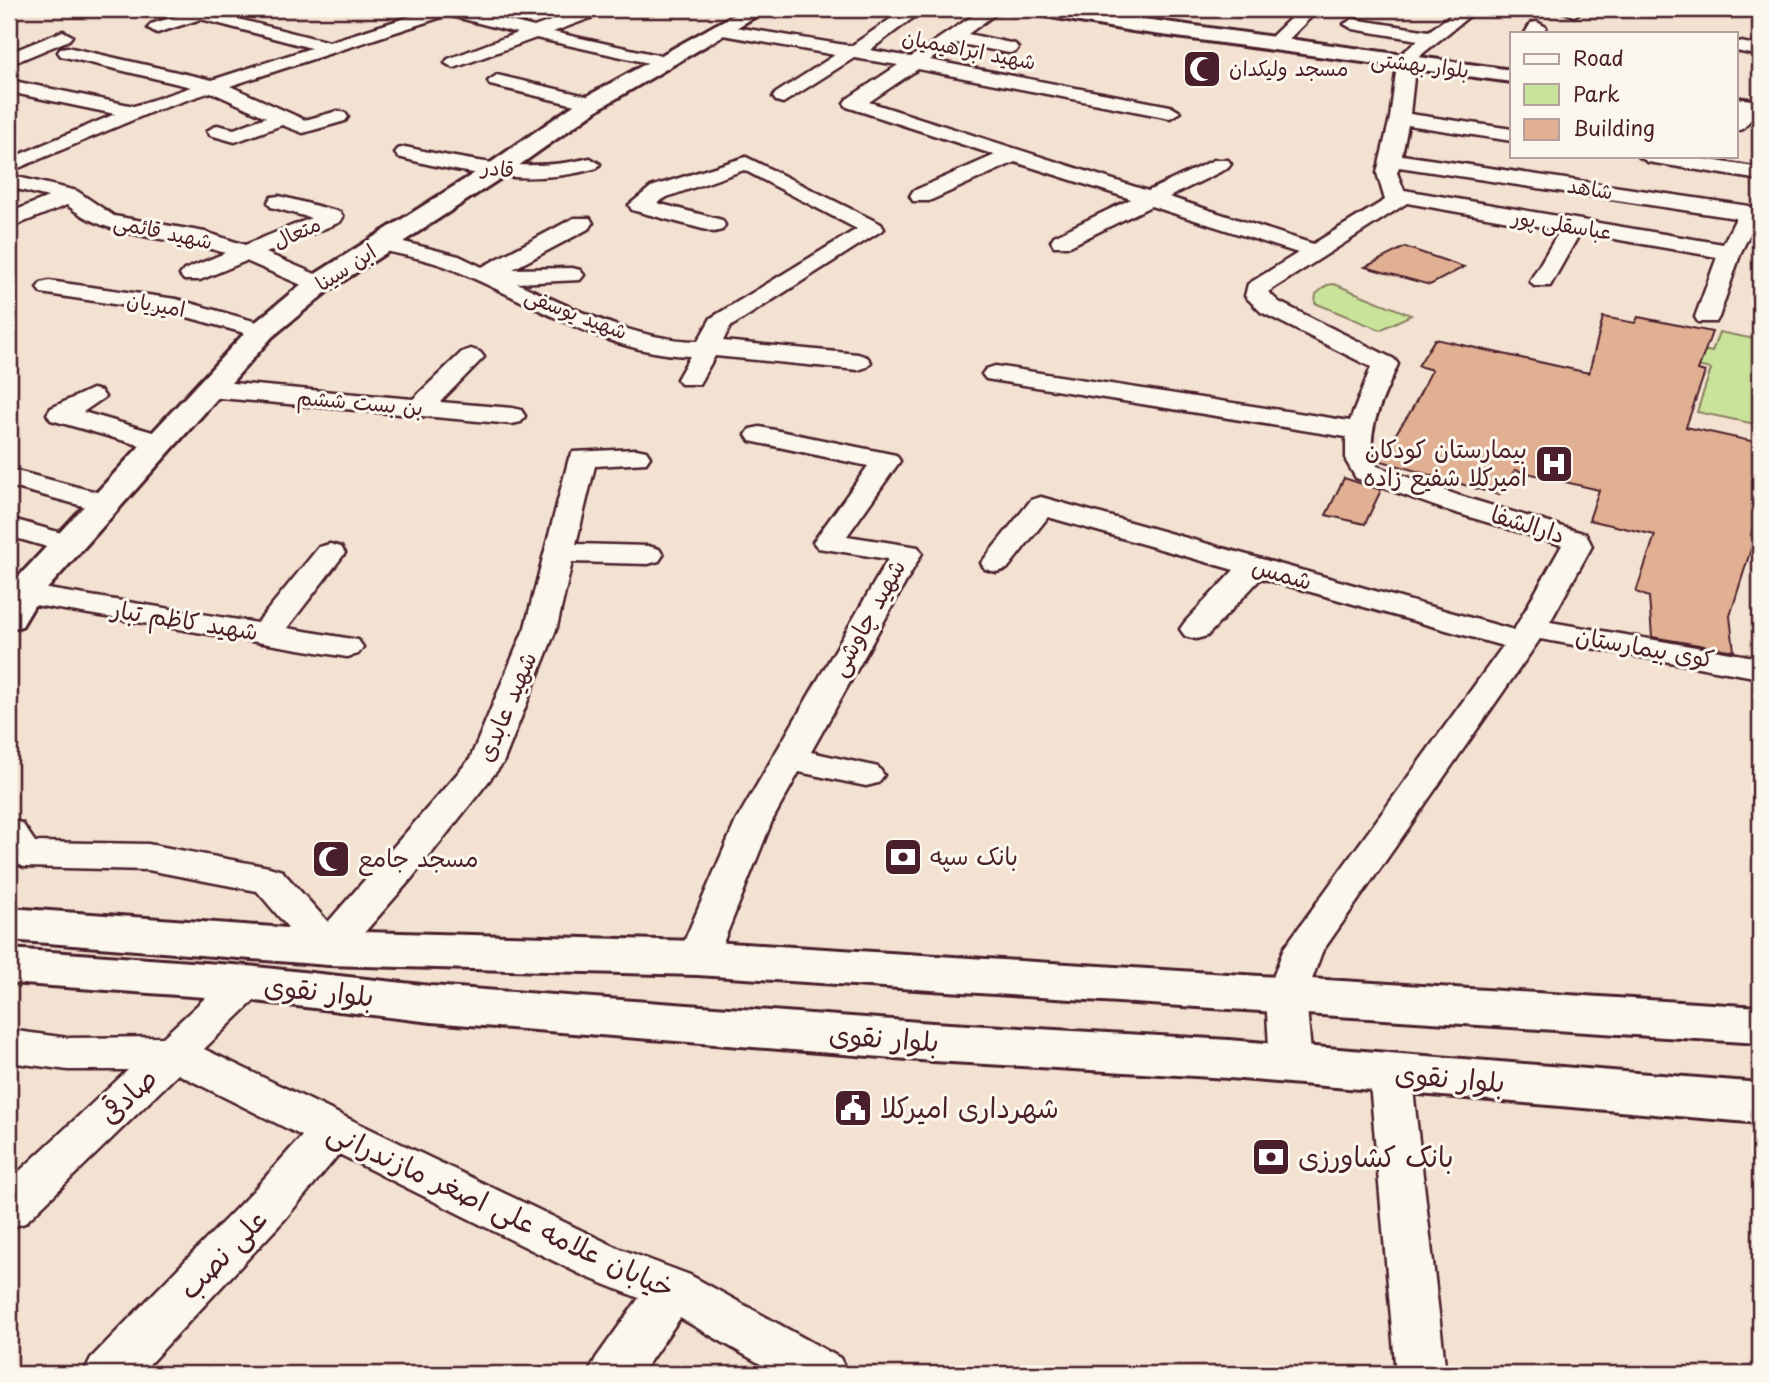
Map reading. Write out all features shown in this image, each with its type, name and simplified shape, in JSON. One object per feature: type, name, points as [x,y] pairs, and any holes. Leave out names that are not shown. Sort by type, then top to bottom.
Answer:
[{"type":"main road","name":"ابن سینا","points":[[16,606],[68,544],[262,331],[319,284],[495,171],[592,103],[717,29],[758,9]]},
{"type":"main road","name":"بلوار بهشتی","points":[[1038,9],[1510,76]]},
{"type":"main road","name":"بلوار بهشتی","points":[[1072,9],[1147,24],[1279,39],[1406,60],[1510,69]]},
{"type":"main road","name":"بلوار نقوی","points":[[9,924],[328,948],[697,958],[1760,1025]]},
{"type":"main road","name":"بلوار نقوی","points":[[9,966],[247,983],[431,1004],[933,1042],[1292,1064],[1760,1104]]},
{"type":"street","points":[[9,166],[136,112],[447,9],[534,33],[662,61]]},
{"type":"street","points":[[454,64],[598,9]]},
{"type":"street","points":[[783,97],[916,9]]},
{"type":"street","points":[[994,9],[918,63],[854,103],[1316,252]]},
{"type":"street","points":[[1279,39],[1310,9]]},
{"type":"street","points":[[1435,9],[1465,11]]},
{"type":"street","points":[[157,28],[208,11],[331,48]]},
{"type":"street","points":[[1395,195],[1387,173],[1400,118],[1406,60],[1465,11]]},
{"type":"street","points":[[1353,24],[1432,37]]},
{"type":"street","name":"شهید ابراهیمیان","points":[[717,29],[918,63],[1170,112]]},
{"type":"street","points":[[954,37],[1009,48]]},
{"type":"street","points":[[9,60],[65,44],[213,86],[303,127],[338,117]]},
{"type":"street","points":[[1738,46],[1760,51]]},
{"type":"street","points":[[1031,85],[1055,70]]},
{"type":"street","points":[[497,81],[592,103]]},
{"type":"street","points":[[9,86],[136,112]]},
{"type":"street","points":[[1099,98],[1120,86]]},
{"type":"street","points":[[9,104],[38,92]]},
{"type":"street","points":[[1041,104],[1065,92]]},
{"type":"street","points":[[1738,122],[1749,104]]},
{"type":"street","points":[[1120,126],[1147,107]]},
{"type":"street","points":[[217,131],[235,136],[282,118]]},
{"type":"street","points":[[1400,118],[1510,135]]},
{"type":"street","points":[[922,143],[974,122]]},
{"type":"street","name":"قادر","points":[[405,153],[495,171],[563,174],[590,164]]},
{"type":"street","points":[[921,196],[1013,155]]},
{"type":"street","points":[[1660,158],[1760,174]]},
{"type":"street","name":"شاهد","points":[[1390,159],[1749,213],[1730,252]]},
{"type":"street","points":[[690,379],[720,323],[873,229],[746,163],[659,192],[640,205],[715,225]]},
{"type":"street","points":[[1062,241],[1221,164]]},
{"type":"street","name":"شهید قائمی","points":[[9,181],[69,196],[90,213],[108,222],[205,239],[250,254],[319,284]]},
{"type":"street","name":"عباسقلی پور","points":[[1395,195],[1730,252]]},
{"type":"street","name":"دارالشفا","points":[[1292,1064],[1286,996],[1304,948],[1526,635],[1577,546],[1576,540],[1393,484],[1366,472],[1358,462],[1356,445],[1385,364],[1270,307],[1257,296],[1256,289],[1397,202],[1395,195]]},
{"type":"street","points":[[9,221],[69,196]]},
{"type":"street","name":"متعال","points":[[250,254],[332,217],[279,202]]},
{"type":"street","points":[[482,276],[582,223]]},
{"type":"street","points":[[1542,281],[1573,226]]},
{"type":"street","name":"شهید یوسفی","points":[[384,244],[451,261],[594,327],[672,348],[706,348],[858,362]]},
{"type":"street","points":[[1707,317],[1730,252]]},
{"type":"street","points":[[192,275],[250,254]]},
{"type":"street","points":[[482,276],[572,275]]},
{"type":"street","name":"امیریان","points":[[49,288],[176,306],[262,331]]},
{"type":"street","points":[[419,408],[471,357]]},
{"type":"street","points":[[995,374],[1361,431]]},
{"type":"street","name":"بن بست ششم","points":[[209,389],[512,416]]},
{"type":"street","points":[[92,397],[60,414],[160,443]]},
{"type":"street","name":"شهید چاوشی","points":[[697,958],[754,821],[906,553],[828,542],[886,461],[760,435]]},
{"type":"street","name":"شهید عابدی","points":[[328,948],[399,869],[486,763],[541,627],[562,553],[583,458],[636,457]]},
{"type":"street","points":[[9,477],[105,503]]},
{"type":"street","name":"شمس","points":[[996,563],[1041,506],[1255,566],[1526,635]]},
{"type":"street","points":[[9,527],[68,544]]},
{"type":"street","points":[[265,634],[330,553]]},
{"type":"street","points":[[562,553],[648,555]]},
{"type":"street","points":[[1196,629],[1255,566]]},
{"type":"street","name":"شهید کاظم تبار","points":[[16,606],[265,634],[347,647]]},
{"type":"street","name":"کوی بیمارستان","points":[[1526,635],[1760,668]]},
{"type":"street","points":[[790,759],[866,775]]},
{"type":"street","points":[[9,832],[24,853],[148,857],[270,880],[328,948]]},
{"type":"street","name":"صادقی","points":[[9,1209],[247,983]]},
{"type":"street","points":[[9,1046],[68,1054],[174,1053]]},
{"type":"street","name":"خیابان علامه علی اصغر مازندرانی","points":[[174,1053],[601,1262],[673,1290],[823,1374]]},
{"type":"street","points":[[1390,1072],[1421,1374]]},
{"type":"street","name":"علی نصب","points":[[108,1374],[270,1205],[334,1130]]},
{"type":"street","points":[[613,1374],[673,1290]]},
{"type":"green space","points":[[1334,284],[1411,315],[1380,330],[1315,303],[1316,294],[1327,285]]},
{"type":"green space","points":[[1719,332],[1760,340],[1760,425],[1697,412],[1711,369],[1633,353],[1639,337],[1712,352]]},
{"type":"building","points":[[1405,247],[1464,267],[1430,285],[1365,267]]},
{"type":"building","points":[[1603,317],[1635,323],[1638,317],[1712,332],[1698,370],[1705,372],[1686,427],[1760,443],[1760,499],[1751,535],[1755,536],[1730,616],[1734,651],[1652,637],[1649,597],[1636,592],[1655,535],[1589,520],[1599,490],[1515,470],[1499,495],[1378,460],[1411,411],[1432,370],[1418,366],[1435,339],[1589,373]]},
{"type":"building","points":[[1344,478],[1381,490],[1365,524],[1326,515]]},
{"type":"place","name":"مسجد ولیکدان","points":[[1202,69]]},
{"type":"place","name":"بیمارستان کودکان امیرکلا شفیع زاده","points":[[1554,464]]},
{"type":"place","name":"بانک سپه","points":[[903,857]]},
{"type":"place","name":"مسجد جامع","points":[[331,859]]},
{"type":"place","name":"شهرداری امیرکلا","points":[[853,1108]]},
{"type":"place","name":"بانک کشاورزی","points":[[1271,1157]]}]
